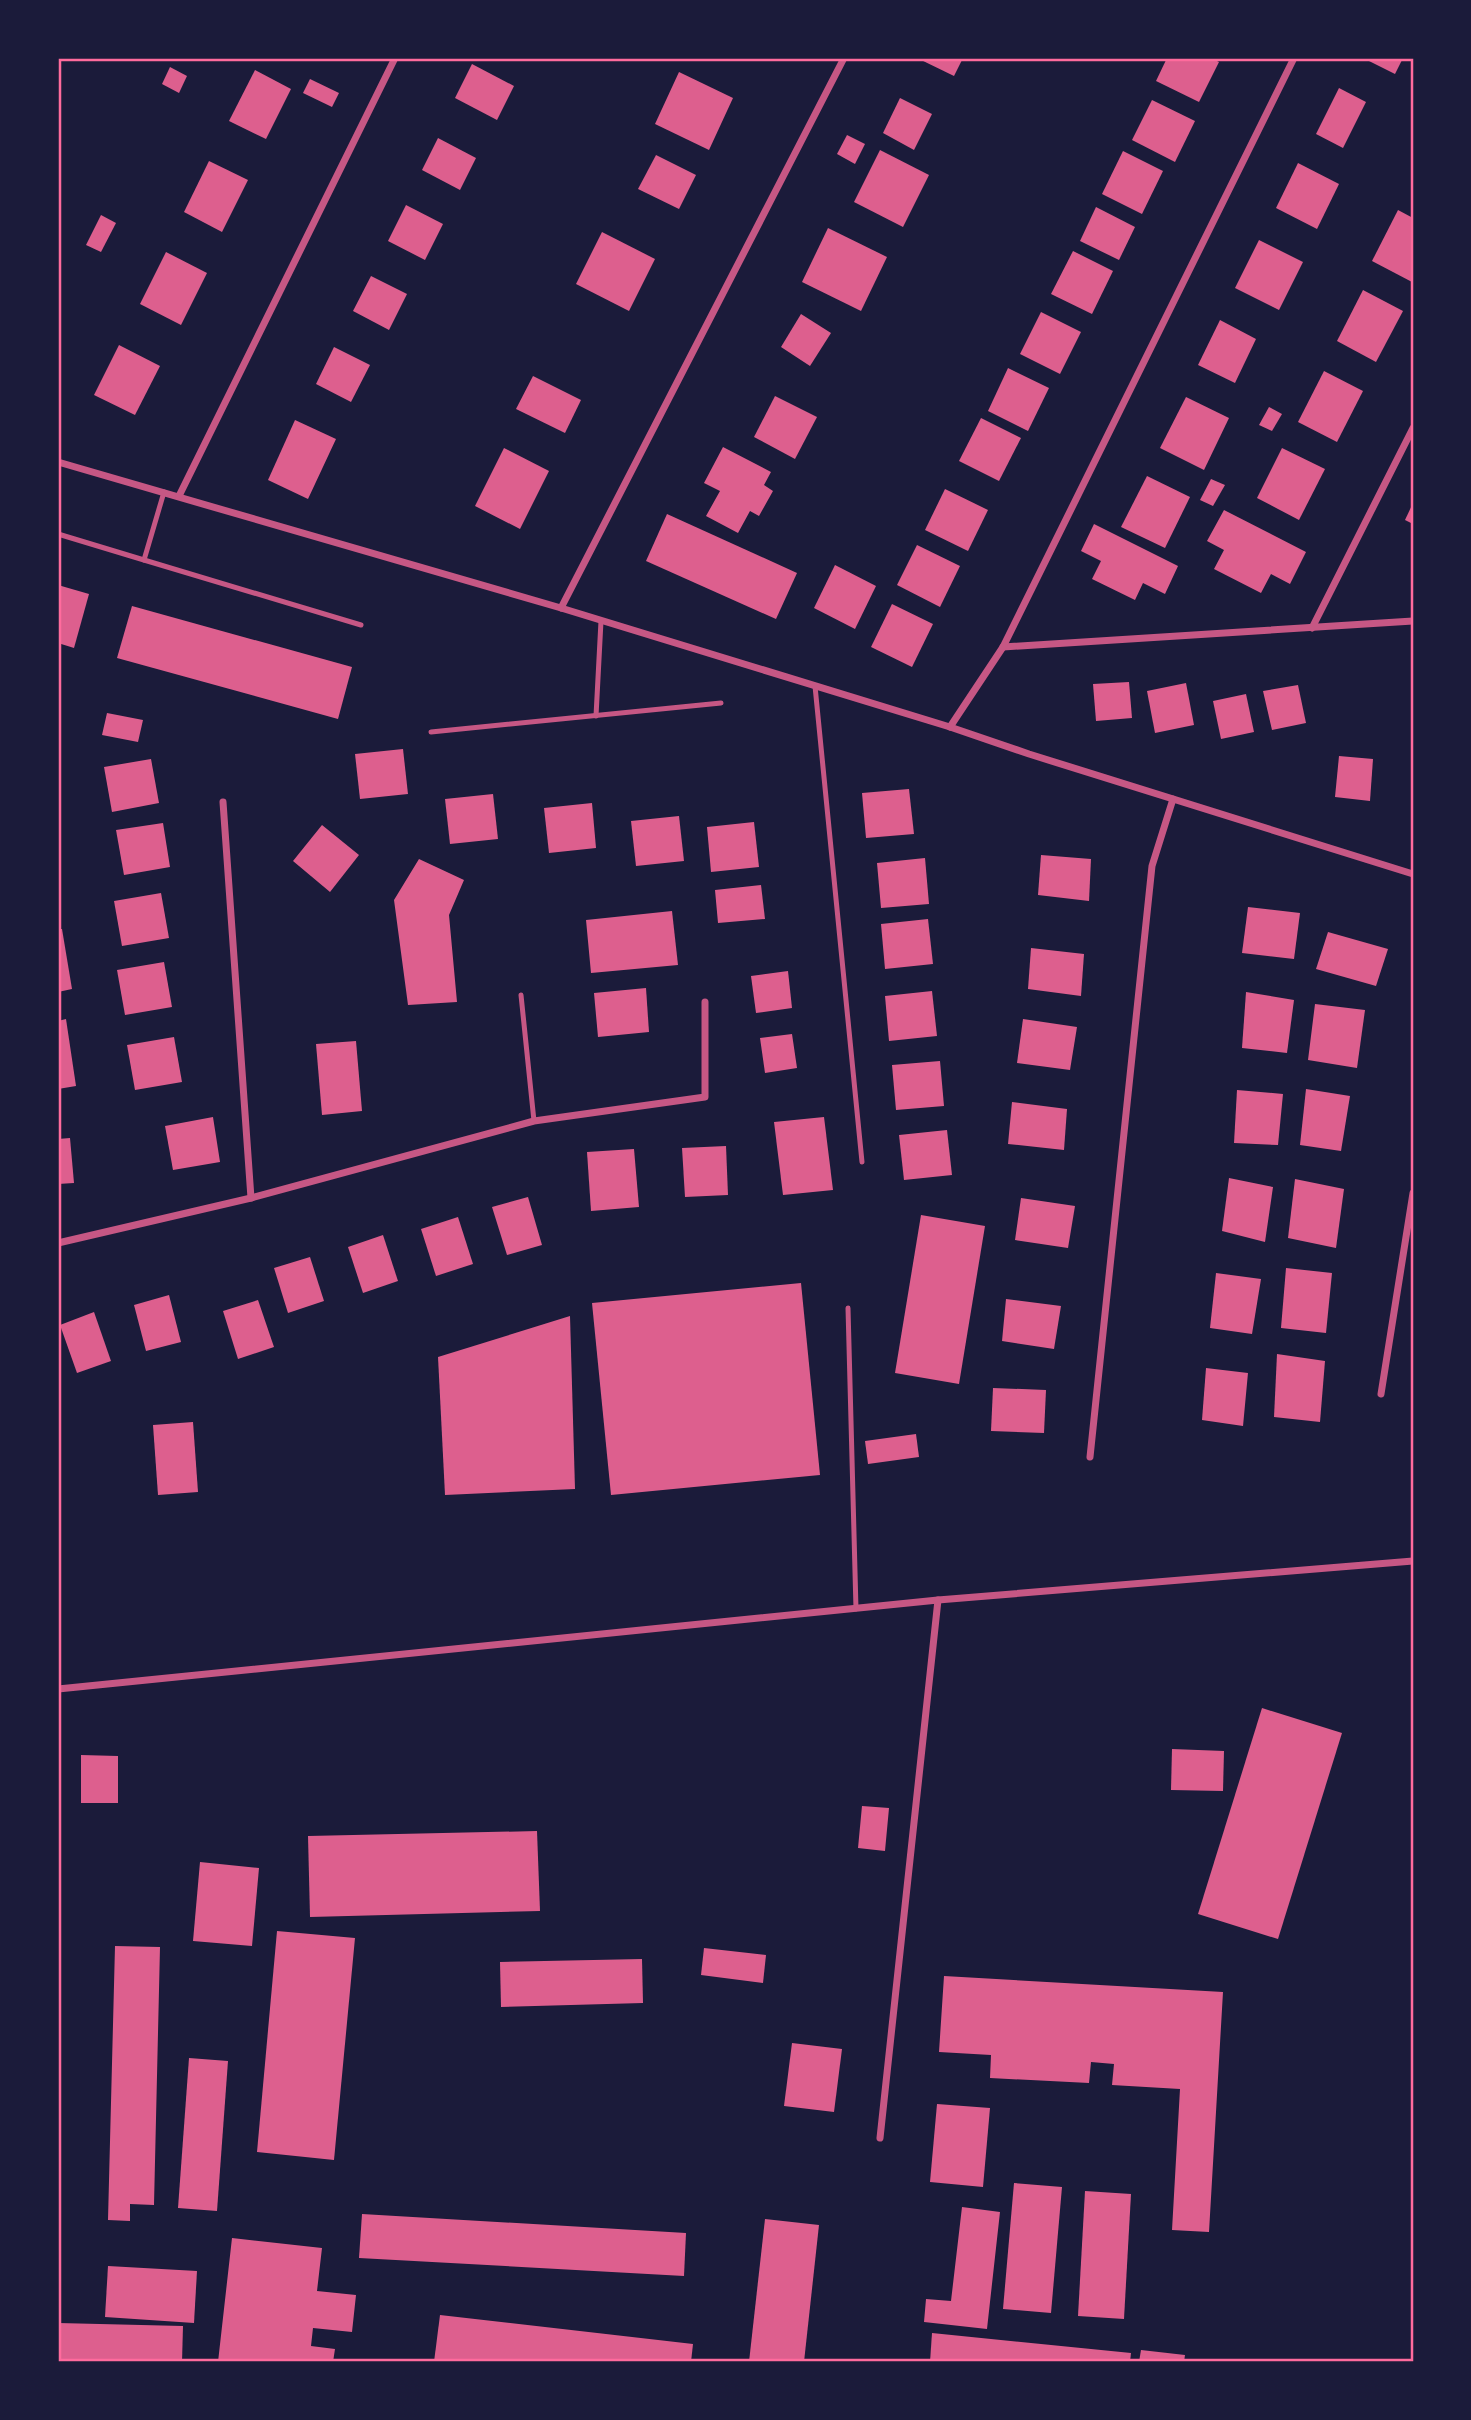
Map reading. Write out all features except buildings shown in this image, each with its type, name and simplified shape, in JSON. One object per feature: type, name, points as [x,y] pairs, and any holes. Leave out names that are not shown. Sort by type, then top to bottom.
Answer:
[{"type":"street","points":[[179,496],[395,58]]},
{"type":"street","points":[[561,608],[844,58]]},
{"type":"street","points":[[950,727],[1003,647],[1294,58]]},
{"type":"street","points":[[1312,628],[1413,428]]},
{"type":"street","points":[[58,462],[561,608],[950,727],[1413,874]]},
{"type":"street","points":[[1003,647],[1413,621]]},
{"type":"street","points":[[1090,1457],[1152,866],[1173,799]]},
{"type":"street","points":[[223,802],[251,1198]]},
{"type":"street","points":[[58,1243],[251,1198],[534,1121],[705,1097],[705,1002]]},
{"type":"street","points":[[1381,1394],[1413,1193]]},
{"type":"street","points":[[58,1689],[937,1600],[1413,1561]]},
{"type":"street","points":[[880,2138],[937,1600]]},
{"type":"lane","points":[[144,560],[164,492]]},
{"type":"lane","points":[[58,534],[361,625]]},
{"type":"lane","points":[[596,716],[601,621]]},
{"type":"lane","points":[[815,686],[862,1162]]},
{"type":"lane","points":[[431,732],[721,703]]},
{"type":"lane","points":[[521,995],[534,1121]]},
{"type":"lane","points":[[848,1308],[856,1608]]}]
